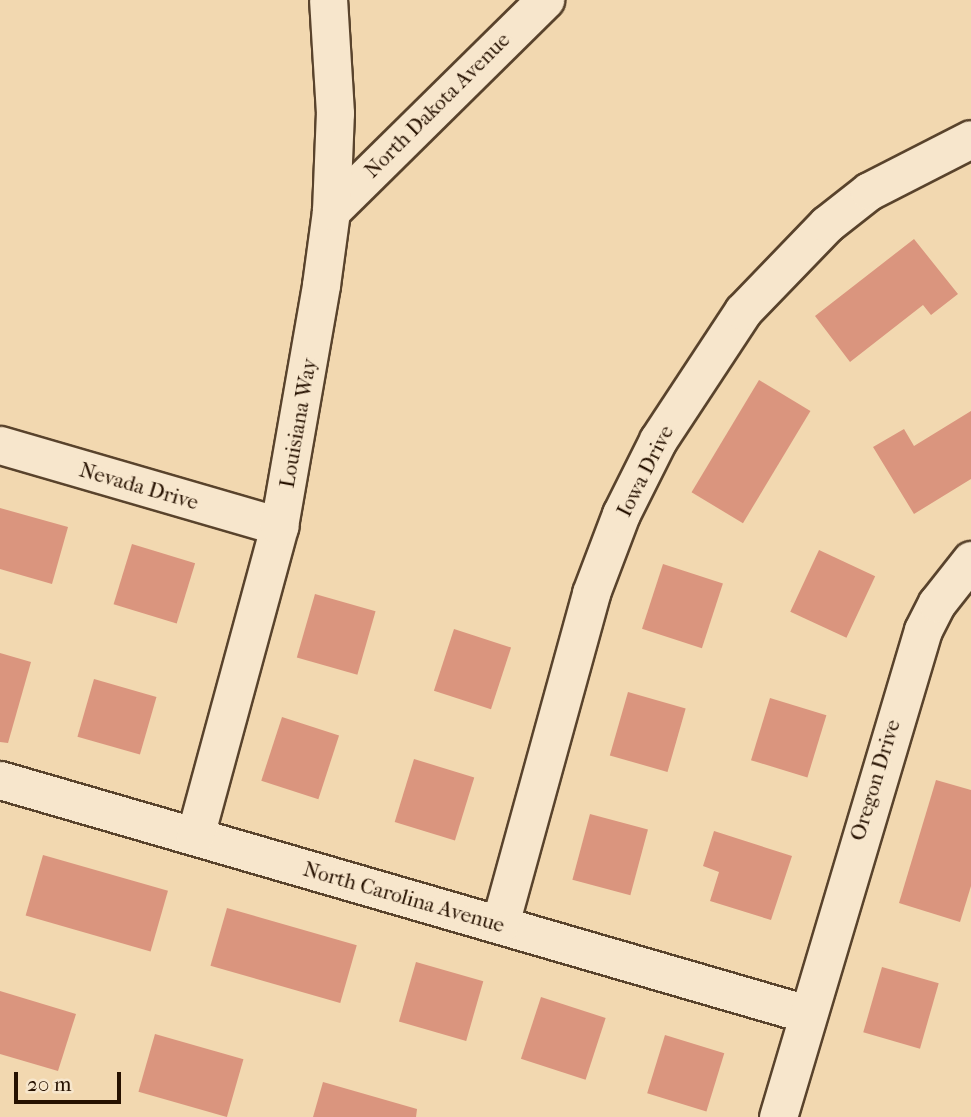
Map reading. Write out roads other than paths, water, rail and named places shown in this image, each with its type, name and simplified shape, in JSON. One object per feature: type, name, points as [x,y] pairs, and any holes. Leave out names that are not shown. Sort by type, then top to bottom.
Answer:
[{"type":"street","name":"Louisiana Way","points":[[195,836],[279,526],[331,211],[335,113],[328,0]]},
{"type":"street","name":"North Dakota Avenue","points":[[331,211],[545,0]]},
{"type":"street","name":"Iowa Drive","points":[[500,924],[591,593],[621,514],[658,440],[743,311],[793,257],[869,191],[971,139]]},
{"type":"street","name":"Nevada Drive","points":[[0,445],[279,526]]},
{"type":"street","name":"Oregon Drive","points":[[778,1117],[923,630],[937,603],[971,560]]},
{"type":"street","name":"North Carolina Avenue","points":[[0,780],[807,1014]]}]
